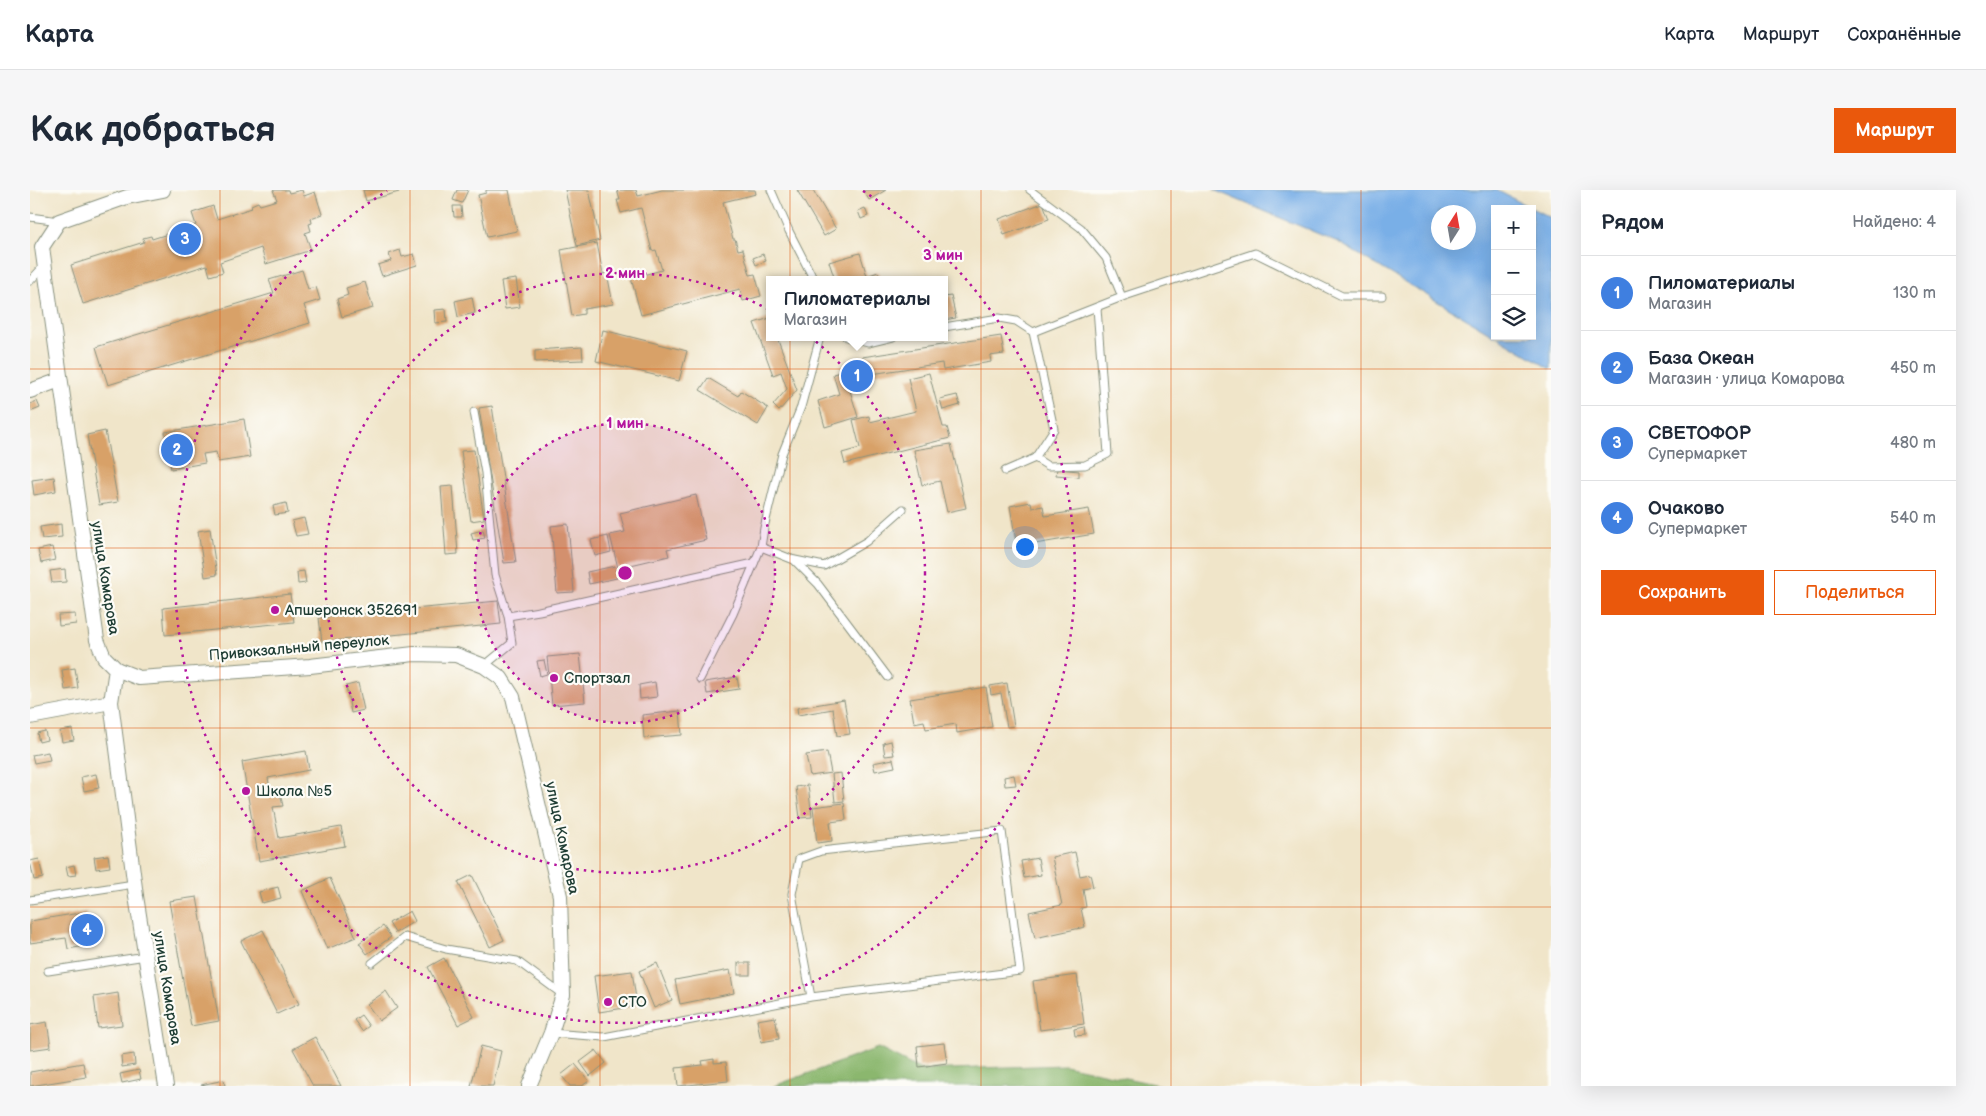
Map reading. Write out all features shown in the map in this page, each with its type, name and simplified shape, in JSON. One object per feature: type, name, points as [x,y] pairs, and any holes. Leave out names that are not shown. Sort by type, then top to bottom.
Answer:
[{"type":"street","points":[[59,221],[127,194],[163,190]]},
{"type":"street","name":"улица Комарова","points":[[59,221],[42,247],[44,266],[97,640],[104,657],[116,669],[111,702],[134,884],[166,1086]]},
{"type":"street","points":[[30,391],[60,380]]},
{"type":"street","name":"Привокзальный переулок","points":[[116,669],[139,678],[310,666],[414,654],[456,655],[484,666]]},
{"type":"street","name":"улица Комарова","points":[[484,666],[500,678],[513,697],[560,896],[563,995],[551,1033],[529,1086]]},
{"type":"street","points":[[30,716],[111,702]]},
{"type":"lane","points":[[772,190],[789,231],[812,276]]},
{"type":"lane","points":[[1030,190],[1081,228],[1106,258],[1122,297]]},
{"type":"lane","points":[[30,217],[59,221]]},
{"type":"lane","points":[[1033,332],[1122,297],[1254,253],[1342,296],[1382,296]]},
{"type":"lane","points":[[30,281],[44,266]]},
{"type":"lane","points":[[1035,458],[1048,466],[1085,465],[1108,454],[1097,308]]},
{"type":"lane","points":[[948,326],[999,318],[1016,321],[1033,332],[1054,429],[1035,458],[1005,471]]},
{"type":"lane","points":[[700,680],[733,614],[761,547],[782,454],[801,407],[819,341]]},
{"type":"lane","points":[[861,341],[868,343],[876,341]]},
{"type":"lane","points":[[474,412],[485,473],[495,575],[508,616],[512,643],[484,666]]},
{"type":"lane","points":[[761,547],[794,560],[824,566],[867,541],[903,509]]},
{"type":"lane","points":[[794,560],[818,584],[888,677]]},
{"type":"lane","points":[[508,616],[539,611],[754,563]]},
{"type":"lane","points":[[551,1033],[604,1037],[811,997],[1020,971],[1002,831],[821,851],[799,859],[792,894],[811,997]]},
{"type":"lane","points":[[30,900],[134,884]]},
{"type":"lane","points":[[372,963],[405,937],[446,949],[518,961],[563,995]]},
{"type":"lane","points":[[48,971],[146,956]]},
{"type":"green space","points":[[878,1048],[921,1070],[1065,1065],[1163,1086],[774,1086]]},
{"type":"water","points":[[1214,190],[1496,190],[1525,205],[1491,205],[1491,334],[1338,242]]},
{"type":"water","points":[[1536,210],[1551,218],[1551,369],[1503,340],[1536,340]]},
{"type":"building","points":[[273,190],[288,190],[289,193],[302,190],[304,196],[315,192],[322,214],[311,218],[312,223],[309,224],[311,231],[305,233],[311,250],[266,264],[261,248],[220,262],[223,272],[210,276],[207,265],[83,304],[71,265],[144,242],[143,238],[151,236],[152,239],[196,225],[192,213],[213,206],[217,219],[252,208],[251,205],[258,202],[260,205],[277,200]]},
{"type":"building","points":[[363,190],[398,190],[399,192],[366,201]]},
{"type":"building","points":[[457,190],[468,190],[462,203],[453,200]]},
{"type":"building","points":[[486,190],[509,190],[517,231],[487,237],[478,195],[486,193]]},
{"type":"building","points":[[565,190],[589,190],[600,240],[577,246]]},
{"type":"building","points":[[617,190],[636,190],[638,196],[662,190],[755,190],[756,194],[723,202],[733,239],[735,239],[738,250],[743,249],[750,275],[755,274],[761,296],[743,301],[740,289],[641,315],[631,278],[662,270],[656,250],[652,251],[641,208],[621,213],[617,200],[620,200]]},
{"type":"building","points":[[797,190],[813,190],[836,229],[824,236]]},
{"type":"building","points":[[863,190],[886,190],[869,200]]},
{"type":"building","points":[[1043,203],[1049,219],[1004,235],[999,219]]},
{"type":"building","points":[[453,206],[461,206],[462,217],[454,217]]},
{"type":"building","points":[[865,208],[868,216],[861,219],[858,211]]},
{"type":"building","points":[[597,243],[603,274],[607,273],[613,304],[584,309],[584,314],[572,316],[561,250]]},
{"type":"building","points":[[400,250],[402,257],[414,254],[417,265],[382,276],[378,265],[391,261],[389,254]]},
{"type":"building","points":[[860,253],[867,276],[834,276],[829,262]]},
{"type":"building","points":[[763,254],[766,261],[756,265],[753,258]]},
{"type":"building","points":[[302,270],[308,289],[316,287],[320,300],[304,305],[310,323],[108,385],[96,347],[274,293],[269,280]]},
{"type":"building","points":[[878,272],[879,276],[867,276]]},
{"type":"building","points":[[516,279],[520,307],[505,309],[501,281]]},
{"type":"building","points":[[365,282],[373,308],[342,317],[337,299],[348,295],[346,288]]},
{"type":"building","points":[[948,296],[951,296],[956,318],[948,319]]},
{"type":"building","points":[[472,297],[475,313],[458,317],[455,301]]},
{"type":"building","points":[[446,309],[447,322],[435,323],[434,310]]},
{"type":"building","points":[[766,319],[766,341],[779,341],[797,390],[779,411],[773,405],[787,389],[781,372],[773,375],[754,323]]},
{"type":"building","points":[[603,330],[687,351],[679,381],[596,361]]},
{"type":"building","points":[[1001,336],[1004,354],[990,356],[991,362],[943,370],[942,363],[865,375],[862,357]]},
{"type":"building","points":[[582,347],[583,360],[535,362],[535,350]]},
{"type":"building","points":[[844,371],[858,417],[825,427],[818,401],[839,394],[833,374]]},
{"type":"building","points":[[929,373],[943,427],[947,427],[950,438],[845,464],[842,453],[860,448],[853,420],[869,416],[870,422],[916,411],[908,378]]},
{"type":"building","points":[[708,378],[738,396],[741,391],[768,408],[758,425],[700,390]]},
{"type":"building","points":[[957,395],[960,405],[943,410],[940,399]]},
{"type":"building","points":[[37,401],[40,408],[30,412],[30,404]]},
{"type":"building","points":[[492,406],[516,562],[504,563],[479,408]]},
{"type":"building","points":[[244,419],[250,457],[218,462],[216,452],[203,454],[205,463],[171,469],[165,432]]},
{"type":"building","points":[[105,431],[118,502],[99,505],[87,435]]},
{"type":"building","points":[[951,444],[966,508],[947,512],[940,481],[922,485],[914,450]]},
{"type":"building","points":[[474,450],[484,519],[471,521],[461,451]]},
{"type":"building","points":[[1057,469],[1079,471],[1079,477],[1056,475]]},
{"type":"building","points":[[54,477],[56,491],[34,495],[32,480]]},
{"type":"building","points":[[453,486],[458,554],[446,555],[441,487]]},
{"type":"building","points":[[696,495],[706,540],[667,549],[669,556],[618,568],[610,535],[625,532],[620,513]]},
{"type":"building","points":[[1031,502],[1032,508],[1043,506],[1045,516],[1089,509],[1094,534],[1017,547],[1010,506]]},
{"type":"building","points":[[286,503],[288,513],[275,515],[273,506]]},
{"type":"building","points":[[304,518],[308,534],[296,536],[292,521]]},
{"type":"building","points":[[61,524],[62,537],[42,539],[40,527]]},
{"type":"building","points":[[568,524],[574,592],[557,593],[551,526]]},
{"type":"building","points":[[210,529],[217,575],[205,577],[198,531]]},
{"type":"building","points":[[483,530],[485,538],[473,540],[471,533]]},
{"type":"building","points":[[608,536],[611,552],[595,556],[591,540]]},
{"type":"building","points":[[52,547],[55,560],[41,563],[38,550]]},
{"type":"building","points":[[615,566],[617,578],[589,584],[587,572]]},
{"type":"building","points":[[65,569],[66,582],[52,583],[50,571]]},
{"type":"building","points":[[304,571],[306,583],[298,584],[297,572]]},
{"type":"building","points":[[290,594],[294,622],[165,635],[163,608]]},
{"type":"building","points":[[498,601],[501,624],[322,642],[319,618]]},
{"type":"building","points":[[75,614],[76,624],[59,626],[58,615]]},
{"type":"building","points":[[580,654],[585,702],[552,705],[547,657]]},
{"type":"building","points":[[544,660],[547,674],[540,676],[537,661]]},
{"type":"building","points":[[75,668],[78,688],[65,690],[62,670]]},
{"type":"building","points":[[737,677],[739,689],[707,694],[705,682]]},
{"type":"building","points":[[655,682],[657,697],[640,699],[639,685]]},
{"type":"building","points":[[358,683],[364,710],[351,713],[346,686]]},
{"type":"building","points":[[1007,683],[1014,726],[1007,727],[1001,693],[991,695],[990,686]]},
{"type":"building","points":[[986,687],[992,727],[957,733],[956,724],[926,729],[924,721],[914,723],[910,699]]},
{"type":"building","points":[[844,700],[850,734],[837,736],[833,709],[798,715],[797,708]]},
{"type":"building","points":[[680,711],[682,735],[644,738],[642,715]]},
{"type":"building","points":[[72,729],[74,740],[62,742],[60,731]]},
{"type":"building","points":[[45,731],[47,740],[39,742],[37,733]]},
{"type":"building","points":[[891,741],[894,755],[885,756],[883,743]]},
{"type":"building","points":[[306,751],[309,770],[268,778],[271,795],[280,793],[283,806],[273,807],[279,838],[341,827],[345,846],[259,861],[242,762]]},
{"type":"building","points":[[48,752],[50,760],[34,763],[32,755]]},
{"type":"building","points":[[827,752],[831,773],[810,776],[806,755]]},
{"type":"building","points":[[893,759],[895,767],[875,771],[873,763]]},
{"type":"building","points":[[841,773],[844,801],[835,802],[832,774]]},
{"type":"building","points":[[96,774],[99,788],[84,791],[81,777]]},
{"type":"building","points":[[1014,775],[1016,785],[1005,786],[1004,777]]},
{"type":"building","points":[[808,785],[812,817],[800,818],[796,787]]},
{"type":"building","points":[[844,803],[846,820],[830,822],[832,841],[817,843],[813,807]]},
{"type":"building","points":[[1075,852],[1080,876],[1090,874],[1093,887],[1083,889],[1086,907],[1081,908],[1085,927],[1035,938],[1029,912],[1062,905],[1052,857]]},
{"type":"building","points":[[108,855],[110,867],[96,869],[94,857]]},
{"type":"building","points":[[1038,858],[1041,875],[1024,878],[1021,861]]},
{"type":"building","points":[[39,859],[43,878],[34,880],[30,861]]},
{"type":"building","points":[[74,865],[76,875],[68,876],[66,867]]},
{"type":"building","points":[[472,875],[504,940],[490,947],[458,882]]},
{"type":"building","points":[[330,878],[356,937],[327,949],[302,891]]},
{"type":"building","points":[[278,887],[281,898],[262,903],[259,892]]},
{"type":"building","points":[[197,897],[219,1021],[191,1026],[169,901]]},
{"type":"building","points":[[410,911],[415,921],[395,933],[389,923]]},
{"type":"building","points":[[86,912],[91,945],[68,949],[66,938],[30,943],[30,921]]},
{"type":"building","points":[[383,926],[391,937],[367,954],[359,943]]},
{"type":"building","points":[[263,930],[299,1004],[277,1014],[241,941]]},
{"type":"building","points":[[444,958],[474,1017],[458,1025],[428,967]]},
{"type":"building","points":[[657,963],[672,1000],[654,1008],[639,971]]},
{"type":"building","points":[[738,963],[750,963],[750,975],[738,975]]},
{"type":"building","points":[[730,970],[734,993],[680,1004],[675,980]]},
{"type":"building","points":[[632,971],[637,1006],[599,1012],[594,976]]},
{"type":"building","points":[[1077,975],[1084,1024],[1040,1030],[1033,981]]},
{"type":"building","points":[[386,991],[397,1008],[379,1021],[367,1004]]},
{"type":"building","points":[[118,993],[122,1025],[98,1028],[94,997]]},
{"type":"building","points":[[361,1015],[369,1026],[362,1031],[354,1020]]},
{"type":"building","points":[[775,1017],[779,1039],[761,1042],[757,1020]]},
{"type":"building","points":[[47,1022],[51,1047],[30,1050],[30,1025]]},
{"type":"building","points":[[1084,1027],[1085,1035],[1075,1036],[1074,1029]]},
{"type":"building","points":[[315,1037],[341,1086],[313,1086],[293,1049]]},
{"type":"building","points":[[944,1043],[947,1063],[919,1067],[917,1046]]},
{"type":"building","points":[[481,1046],[501,1051],[493,1086],[471,1086]]},
{"type":"building","points":[[596,1050],[606,1063],[590,1076],[580,1062]]},
{"type":"building","points":[[134,1054],[135,1065],[122,1067],[121,1056]]},
{"type":"building","points":[[714,1059],[714,1063],[726,1062],[728,1081],[678,1086],[676,1068],[703,1065],[702,1061]]},
{"type":"building","points":[[83,1063],[86,1077],[30,1086],[30,1072]]},
{"type":"building","points":[[575,1064],[589,1081],[582,1086],[570,1086],[561,1075]]},
{"type":"building","points":[[139,1070],[141,1079],[122,1083],[120,1074]]},
{"type":"building","points":[[224,1080],[225,1086],[201,1086],[201,1085]]},
{"type":"place","name":"СВЕТОФОР","points":[[185,239]]},
{"type":"place","name":"Пиломатериалы","points":[[857,376]]},
{"type":"place","name":"База Океан","points":[[177,450]]},
{"type":"place","name":"Апшеронск 352691","points":[[275,610]]},
{"type":"place","name":"Спортзал","points":[[554,678]]},
{"type":"place","name":"Школа №5","points":[[246,791]]},
{"type":"place","name":"Очаково","points":[[87,930]]},
{"type":"place","name":"СТО","points":[[608,1002]]}]
